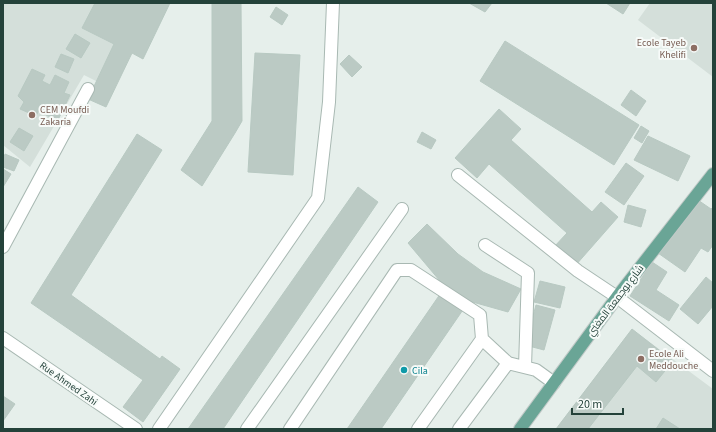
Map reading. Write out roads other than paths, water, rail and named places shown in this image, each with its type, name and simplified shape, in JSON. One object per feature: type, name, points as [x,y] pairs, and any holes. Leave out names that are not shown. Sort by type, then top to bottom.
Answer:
[{"type":"main road","name":"شارع بوجمعة المغني","points":[[520,429],[617,297],[713,174]]},
{"type":"street","points":[[160,429],[318,198],[329,102],[333,3]]},
{"type":"street","points":[[3,247],[88,89]]},
{"type":"street","points":[[458,174],[578,271],[617,297],[713,371]]},
{"type":"street","points":[[248,429],[402,209]]},
{"type":"street","points":[[485,245],[528,272],[526,367]]},
{"type":"street","points":[[290,429],[397,270],[411,270],[480,315],[482,339],[418,429]]},
{"type":"street","name":"Rue Ahmed Zahi","points":[[3,338],[136,429]]},
{"type":"street","points":[[482,339],[508,363],[536,370],[554,383]]},
{"type":"street","points":[[459,429],[508,363]]},
{"type":"place","name":"Ecole Tayeb Khelifi","points":[[694,48]]},
{"type":"place","name":"CEM Moufdi Zakaria","points":[[32,115]]},
{"type":"place","name":"Ecole Ali Meddouche","points":[[641,359]]},
{"type":"place","name":"Cila","points":[[404,370]]}]
